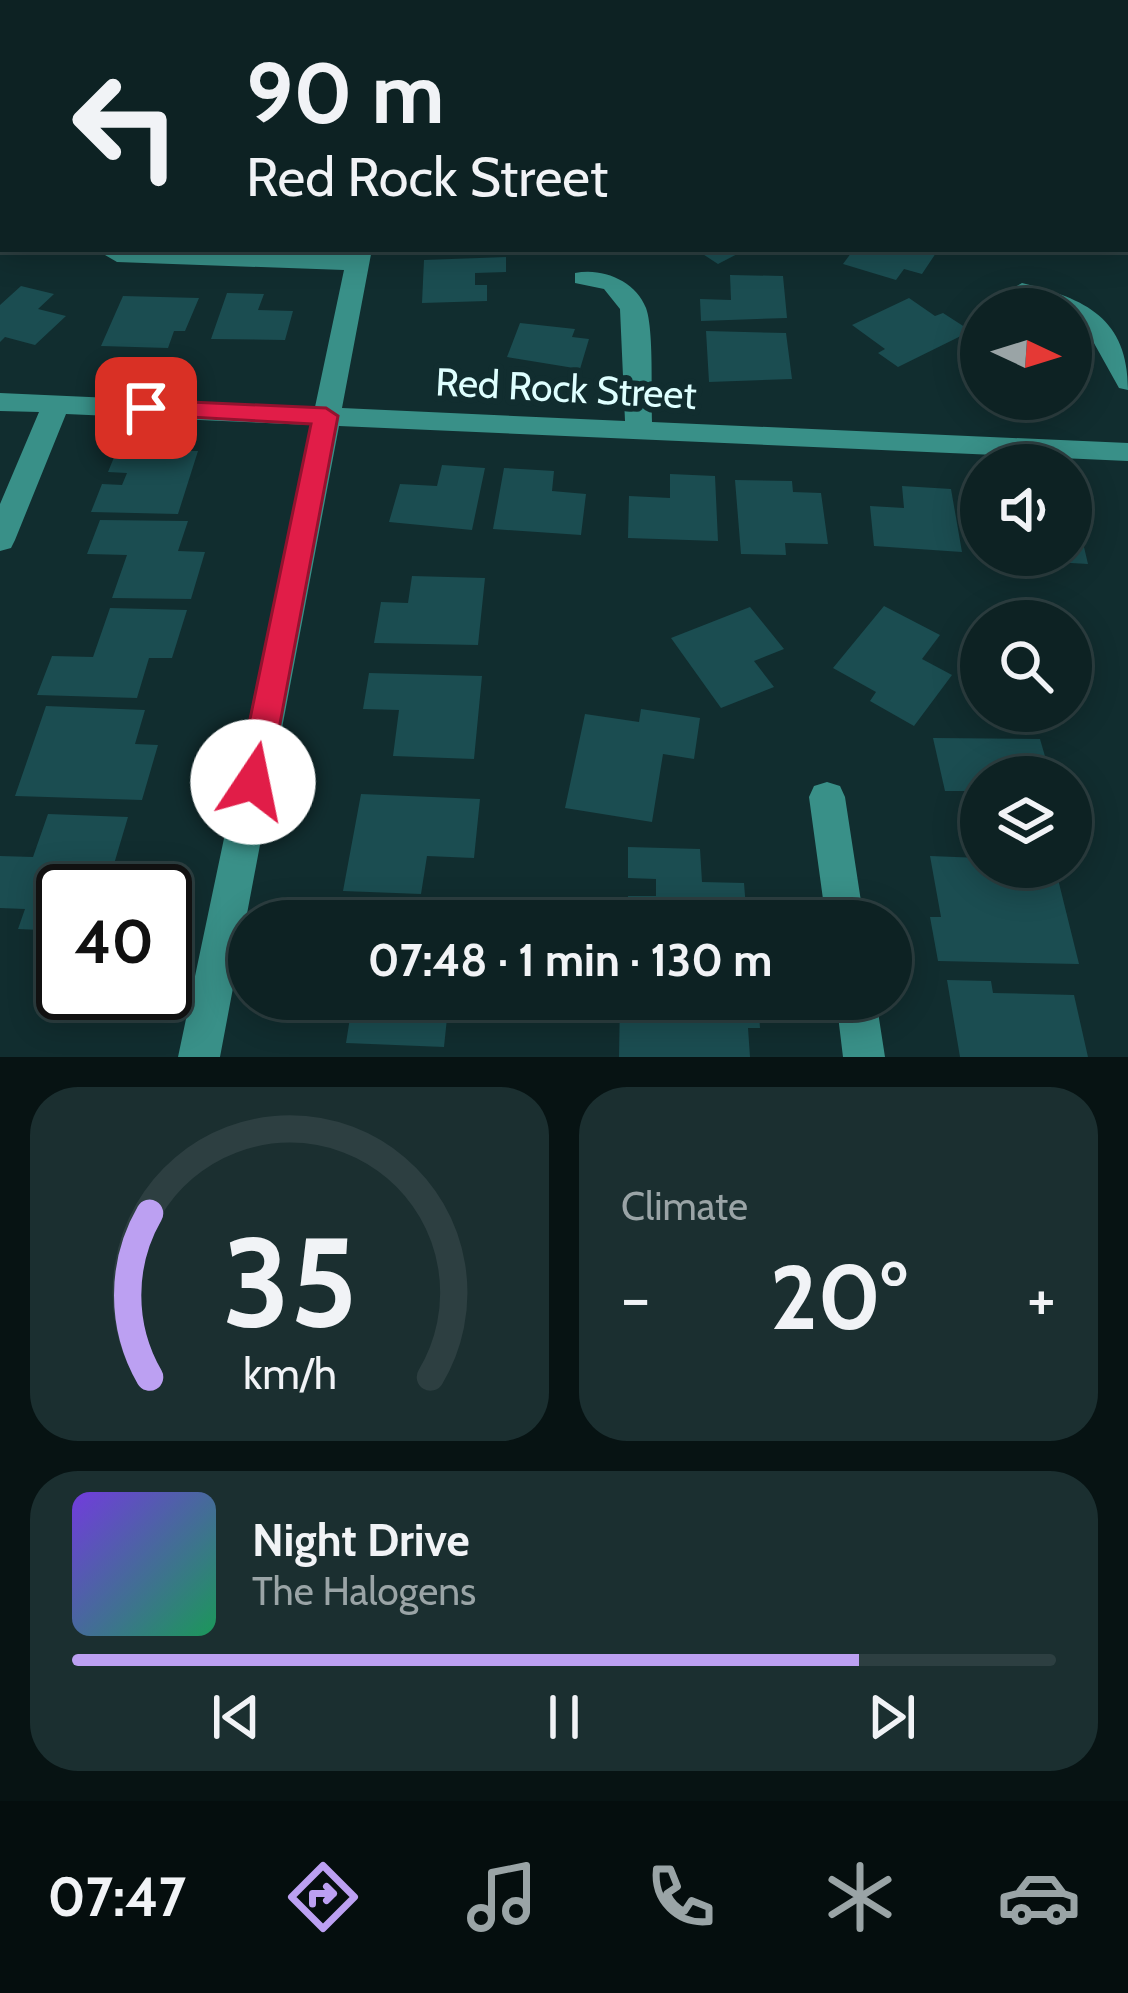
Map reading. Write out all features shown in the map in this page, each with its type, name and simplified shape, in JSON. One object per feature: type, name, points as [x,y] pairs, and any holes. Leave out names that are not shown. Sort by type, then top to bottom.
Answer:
[{"type":"street","points":[[117,255],[358,256],[199,1057]]},
{"type":"street","points":[[584,278],[612,283],[634,308],[639,430]]},
{"type":"street","points":[[1092,321],[1105,331],[1128,382]]},
{"type":"street","name":"Red Rock Street","points":[[0,402],[1128,452]]},
{"type":"street","points":[[0,540],[56,404]]},
{"type":"street","points":[[827,797],[842,900]]},
{"type":"street","points":[[859,1020],[864,1057]]},
{"type":"building","points":[[700,252],[741,252],[718,264]]},
{"type":"building","points":[[852,252],[937,252],[922,274],[904,269],[896,280],[843,264]]},
{"type":"building","points":[[506,257],[506,272],[475,273],[475,285],[487,285],[487,301],[422,303],[424,260]]},
{"type":"building","points":[[730,275],[783,276],[787,318],[701,321],[700,299],[731,300]]},
{"type":"building","points":[[21,286],[54,294],[38,309],[66,316],[35,345],[5,337],[0,342],[0,305]]},
{"type":"building","points":[[227,293],[264,294],[258,310],[293,311],[285,340],[211,339]]},
{"type":"building","points":[[123,296],[199,298],[185,331],[174,331],[168,348],[101,346]]},
{"type":"building","points":[[909,298],[935,316],[943,313],[960,324],[960,336],[898,367],[878,353],[885,349],[852,325]]},
{"type":"building","points":[[520,323],[575,329],[572,337],[589,339],[580,369],[507,357]]},
{"type":"building","points":[[706,331],[786,333],[792,379],[709,382]]},
{"type":"building","points":[[117,450],[198,451],[178,514],[91,512],[102,484],[122,485],[127,473],[108,472]]},
{"type":"building","points":[[442,465],[485,468],[472,530],[389,522],[400,484],[437,486]]},
{"type":"building","points":[[504,468],[554,471],[552,491],[586,494],[581,535],[493,529]]},
{"type":"building","points":[[670,474],[715,476],[718,541],[628,538],[629,496],[670,498]]},
{"type":"building","points":[[735,480],[792,481],[793,492],[821,493],[828,544],[785,543],[786,555],[741,554]]},
{"type":"building","points":[[902,486],[951,489],[960,552],[874,546],[870,506],[904,508]]},
{"type":"building","points":[[100,520],[188,521],[178,551],[205,552],[191,599],[112,598],[127,555],[87,554]]},
{"type":"building","points":[[412,576],[485,578],[478,645],[374,643],[381,602],[408,603]]},
{"type":"building","points":[[884,606],[940,635],[922,659],[952,675],[914,726],[870,701],[876,692],[833,668]]},
{"type":"building","points":[[750,607],[784,649],[754,661],[774,687],[721,708],[671,638]]},
{"type":"building","points":[[110,608],[187,610],[172,658],[149,658],[137,698],[37,695],[52,656],[93,657]]},
{"type":"building","points":[[369,673],[482,676],[474,759],[393,756],[399,710],[363,709]]},
{"type":"building","points":[[46,706],[145,710],[135,744],[158,745],[142,800],[15,796]]},
{"type":"building","points":[[641,709],[700,718],[694,759],[663,754],[652,822],[565,808],[585,714],[639,722]]},
{"type":"building","points":[[933,738],[1040,739],[1045,756],[960,756],[960,791],[945,791]]},
{"type":"building","points":[[361,794],[480,799],[474,858],[427,856],[421,894],[343,891]]},
{"type":"building","points":[[48,814],[128,817],[114,864],[36,864],[36,930],[18,929],[25,909],[0,908],[0,856],[33,857]]},
{"type":"building","points":[[628,847],[700,849],[702,882],[744,883],[745,900],[628,900],[628,896],[656,896],[656,879],[628,878]]},
{"type":"building","points":[[930,856],[960,857],[960,888],[1060,888],[1079,964],[938,961],[930,917],[941,917]]},
{"type":"building","points":[[947,980],[991,981],[993,993],[1074,995],[1088,1057],[960,1057]]},
{"type":"building","points":[[350,1020],[447,1020],[444,1047],[346,1043]]},
{"type":"building","points":[[620,1020],[759,1020],[760,1028],[748,1028],[750,1057],[619,1057]]},
{"type":"route","points":[[146,408],[326,416],[253,782]]}]
